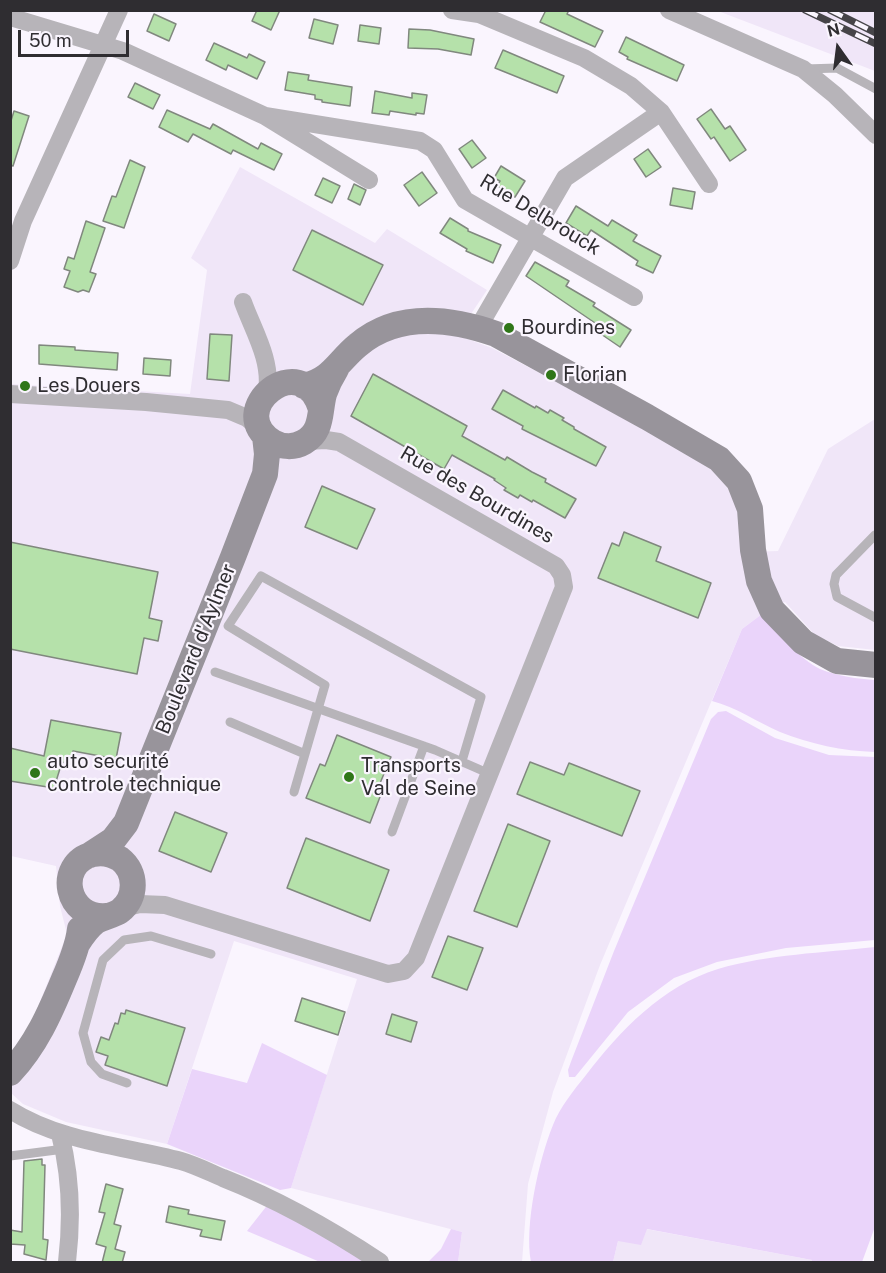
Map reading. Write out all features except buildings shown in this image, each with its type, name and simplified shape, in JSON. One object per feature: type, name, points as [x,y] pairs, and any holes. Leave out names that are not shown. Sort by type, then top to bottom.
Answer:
[{"type":"street","points":[[10,261],[23,221],[119,10]]},
{"type":"street","points":[[452,10],[479,14],[584,58],[631,86],[662,112],[709,184]]},
{"type":"street","points":[[669,10],[803,69],[835,94],[876,135]]},
{"type":"street","points":[[10,17],[123,51],[265,116],[369,180]]},
{"type":"street","points":[[478,328],[565,178],[662,112]]},
{"type":"street","name":"Rue Delbrouck","points":[[265,116],[420,141],[434,150],[465,200],[634,297]]},
{"type":"street","points":[[243,302],[265,356],[278,374],[280,390],[257,416],[263,433]]},
{"type":"street","points":[[228,410],[247,406],[280,390],[324,378],[336,369],[358,344],[385,328],[416,320],[440,320],[478,328],[512,342],[654,420],[719,459],[740,481],[750,509],[753,550],[759,581],[772,610],[803,642],[837,661],[876,664]]},
{"type":"street","points":[[10,394],[146,402],[228,410],[247,418],[278,444],[299,444],[316,430],[328,384],[336,369]]},
{"type":"street","points":[[280,390],[315,395],[321,412]]},
{"type":"street","name":"Rue des Bourdines","points":[[115,912],[140,904],[165,905],[388,974],[404,971],[416,958],[564,587],[562,575],[556,566],[339,442],[327,428],[321,412]]},
{"type":"street","name":"Boulevard d'Aylmer","points":[[90,855],[114,840],[126,823],[218,624],[265,474],[267,454],[263,433]]},
{"type":"street","name":"Rue des Bourdines","points":[[299,444],[326,440],[339,442]]},
{"type":"street","name":"Boulevard d'Aylmer","points":[[265,474],[277,458],[299,444]]},
{"type":"street","name":"Boulevard d'Aylmer","points":[[126,823],[124,844],[130,871]]},
{"type":"street","points":[[10,1073],[28,1054],[48,1019],[77,944],[80,924],[77,905],[70,893],[71,875],[78,863],[90,855],[110,854],[120,859],[130,871],[132,893],[115,912],[89,928],[77,944]]},
{"type":"street","name":"Rue des Bourdines","points":[[130,871],[146,892],[165,905]]},
{"type":"street","points":[[77,905],[90,914],[115,912]]},
{"type":"street","points":[[10,1110],[62,1141],[183,1161],[253,1189],[334,1232],[380,1263]]},
{"type":"street","points":[[62,1141],[71,1229],[67,1263]]},
{"type":"lane","points":[[803,69],[837,68],[876,88]]},
{"type":"lane","points":[[876,536],[836,575],[834,584],[837,597],[876,618]]},
{"type":"lane","points":[[294,792],[325,686],[218,624],[261,576],[481,697],[462,761]]},
{"type":"lane","points":[[215,672],[424,746],[489,774]]},
{"type":"lane","points":[[230,722],[305,754]]},
{"type":"lane","points":[[392,832],[424,746]]},
{"type":"lane","points":[[127,1083],[102,1074],[91,1062],[84,1034],[103,960],[124,940],[151,936],[211,954]]},
{"type":"lane","points":[[10,1156],[62,1141]]},
{"type":"shaded area","points":[[718,11],[875,11],[875,71]]},
{"type":"shaded area","points":[[240,167],[375,243],[387,229],[487,290],[457,335],[492,348],[702,458],[731,485],[739,506],[746,552],[778,551],[828,449],[875,419],[875,650],[838,646],[815,635],[785,602],[762,614],[742,629],[600,965],[553,1092],[528,1184],[522,1262],[458,1262],[462,1232],[291,1188],[357,979],[234,941],[167,1144],[66,1122],[23,1104],[11,1093],[11,1054],[31,1024],[67,934],[60,906],[56,866],[11,856],[10,384],[190,394],[207,270],[191,258]]},
{"type":"shaded area","points":[[762,614],[789,644],[813,665],[840,675],[875,680],[875,752],[827,746],[803,740],[712,701],[742,629]]},
{"type":"shaded area","points":[[726,711],[775,738],[829,755],[875,757],[875,940],[786,948],[717,962],[674,978],[628,1012],[575,1077],[569,1077],[568,1070],[614,951],[711,719],[718,712]]},
{"type":"shaded area","points":[[875,947],[876,1224],[862,1262],[812,1262],[812,1260],[647,1229],[641,1245],[618,1241],[613,1262],[531,1262],[529,1247],[534,1193],[556,1118],[568,1099],[613,1042],[644,1012],[679,987],[718,969],[776,957]]},
{"type":"shaded area","points":[[262,1043],[327,1075],[291,1188],[280,1190],[167,1144],[192,1069],[247,1083]]},
{"type":"shaded area","points":[[269,1203],[364,1262],[320,1262],[247,1231]]},
{"type":"shaded area","points":[[451,1229],[462,1232],[458,1262],[428,1262],[441,1249]]},
{"type":"shaded area","points":[[646,1229],[812,1260],[812,1262],[613,1262],[618,1241]]},
{"type":"railway","points":[[805,10],[876,44]]},
{"type":"railway","points":[[830,10],[876,33]]},
{"type":"place","name":"Bourdines","points":[[509,328]]},
{"type":"place","name":"Florian","points":[[551,375]]},
{"type":"place","name":"Les Douers","points":[[25,386]]},
{"type":"place","name":"auto securité controle technique","points":[[35,773]]},
{"type":"place","name":"Transports Val de Seine","points":[[349,777]]}]
